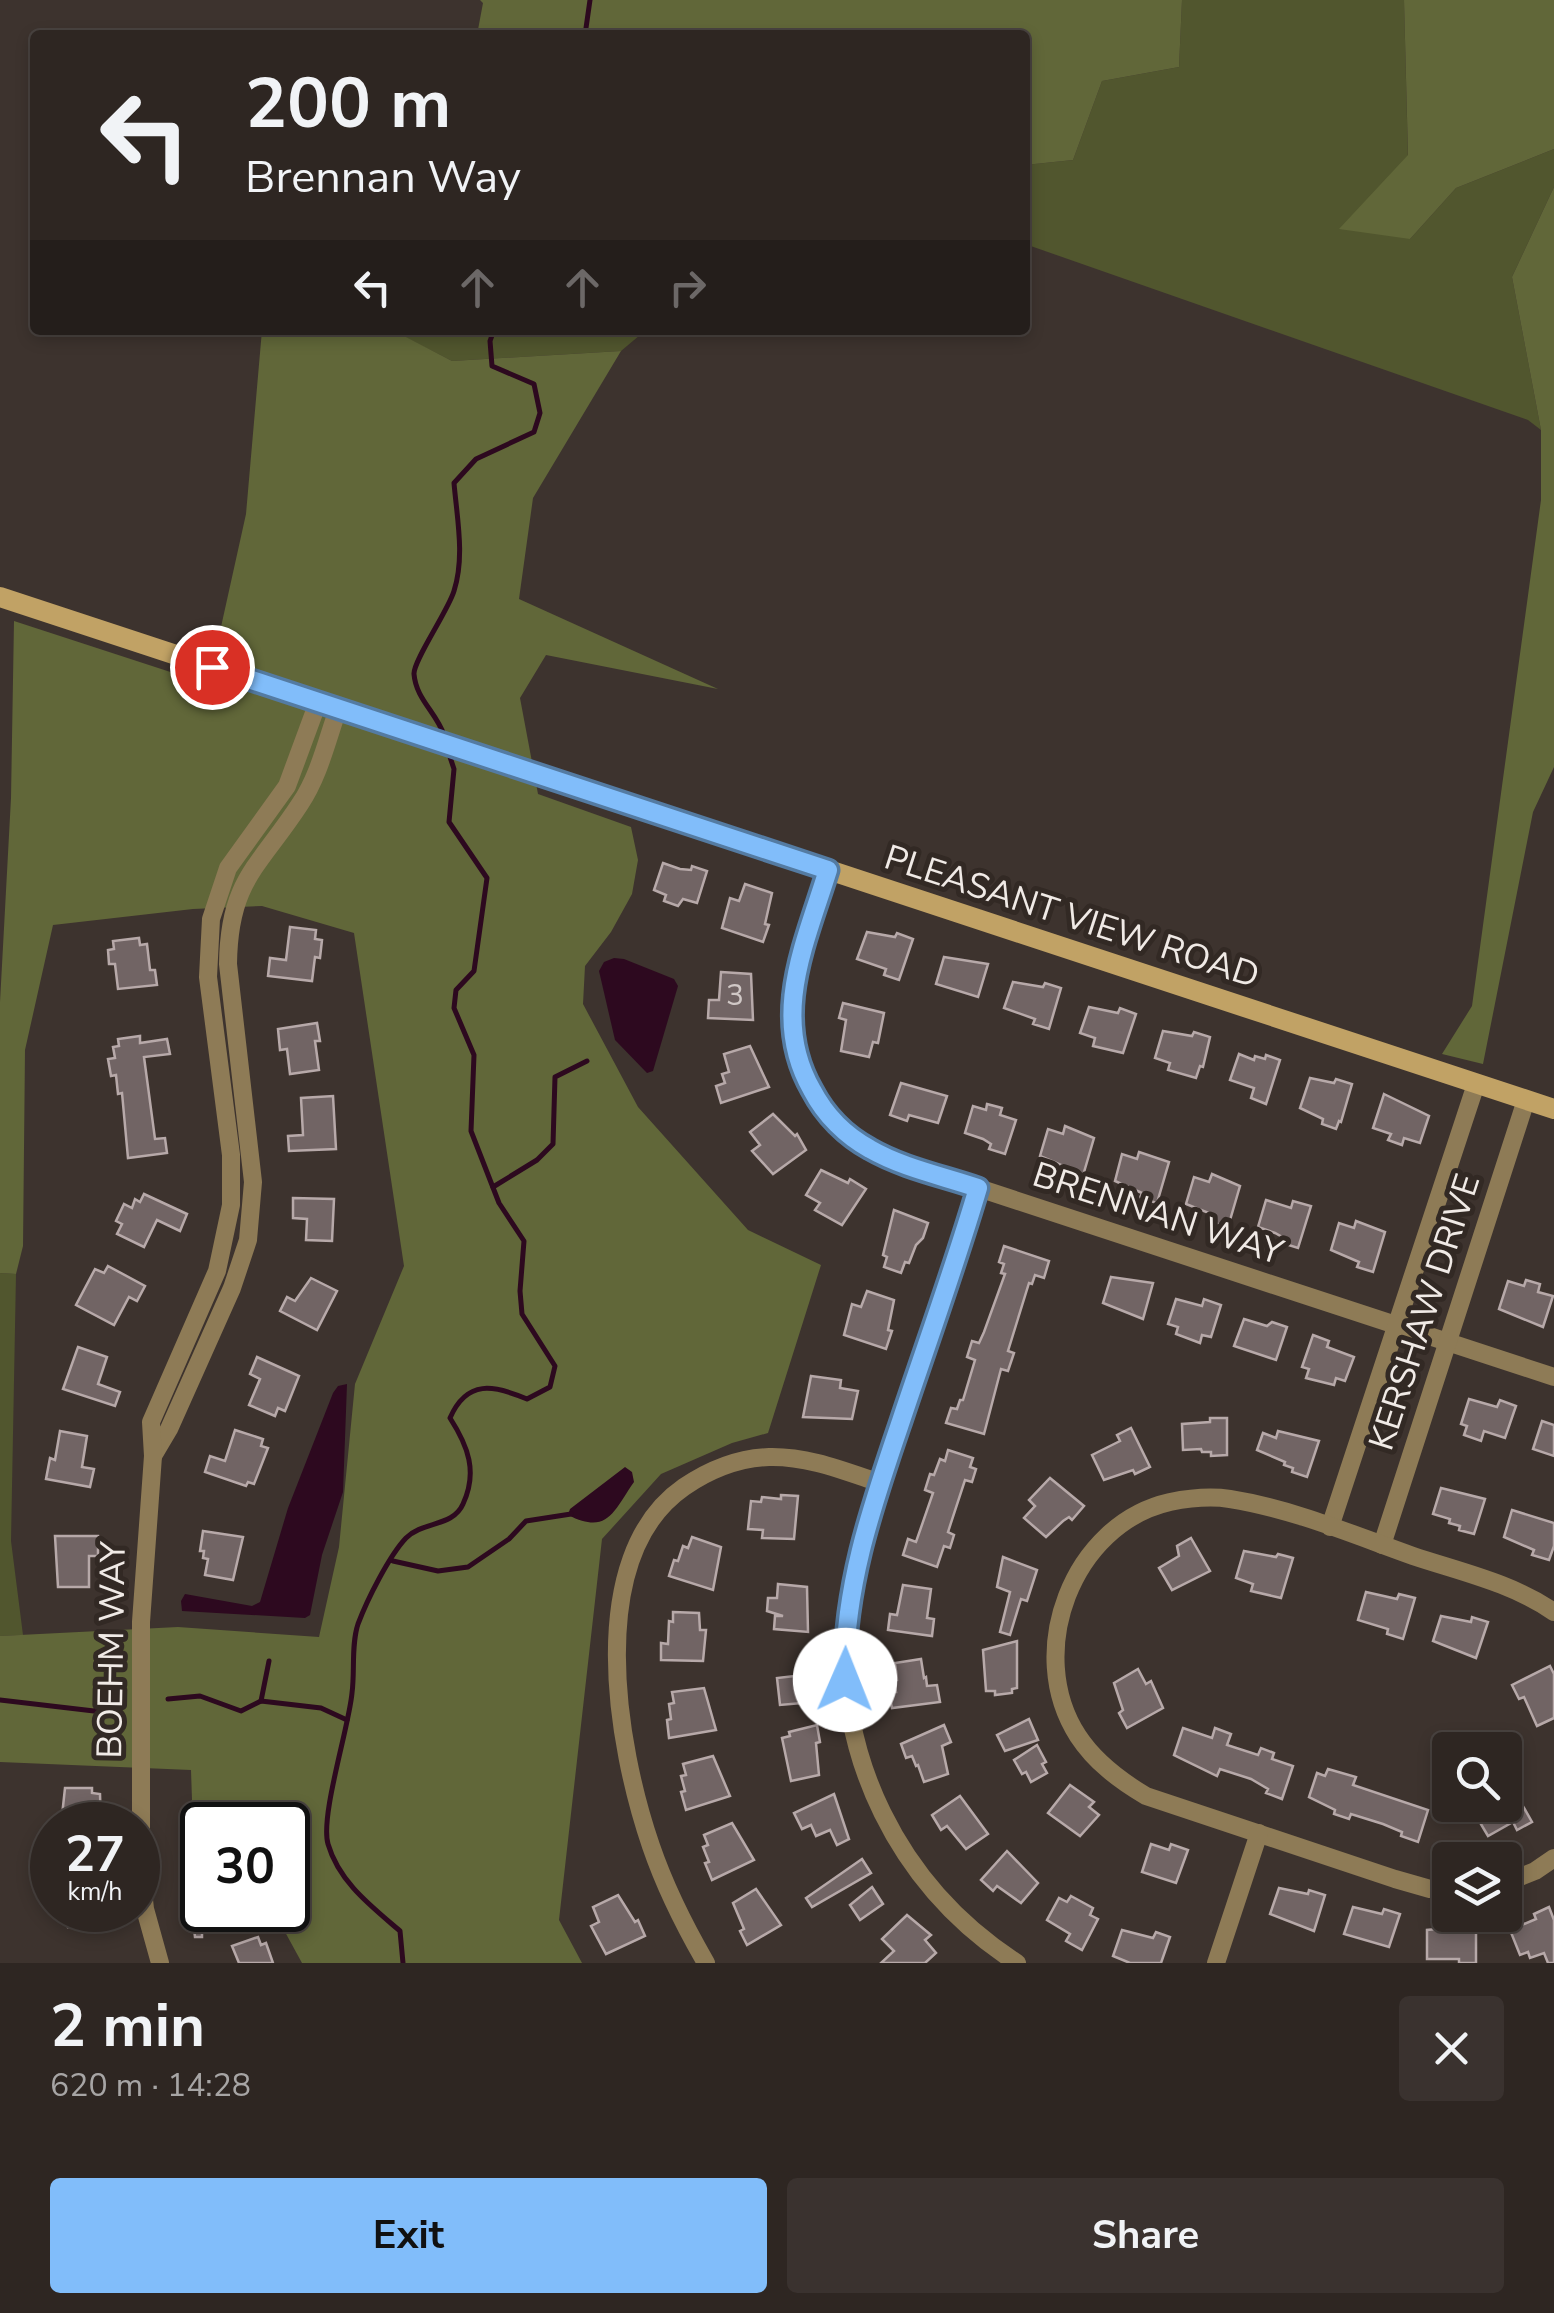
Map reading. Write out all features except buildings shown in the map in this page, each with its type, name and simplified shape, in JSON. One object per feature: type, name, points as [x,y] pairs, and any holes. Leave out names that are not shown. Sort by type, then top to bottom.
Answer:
[{"type":"street","name":"PLEASANT VIEW ROAD","points":[[0,597],[1554,1109]]},
{"type":"street","name":"BOEHM WAY","points":[[160,1963],[145,1909],[141,1872],[141,1622],[151,1422],[225,1243],[232,1174],[207,945],[217,894],[231,862],[287,786],[328,706]]},
{"type":"street","name":"BOEHM WAY","points":[[152,1456],[169,1430],[225,1304],[248,1240],[252,1168],[228,964],[235,901],[249,873],[302,802],[328,706]]},
{"type":"street","points":[[231,862],[249,873]]},
{"type":"street","name":"BRENNAN WAY","points":[[828,870],[798,964],[790,1007],[792,1032],[805,1078],[834,1120],[869,1148],[888,1158],[1554,1377]]},
{"type":"street","name":"KERSHAW DRIVE","points":[[1330,1527],[1476,1084]]},
{"type":"street","name":"KERSHAW DRIVE","points":[[1382,1544],[1526,1100]]},
{"type":"street","points":[[232,1174],[252,1168]]},
{"type":"street","points":[[978,1188],[854,1572],[846,1629],[845,1680],[860,1757],[887,1824],[930,1888],[976,1933],[1017,1963]]},
{"type":"street","points":[[204,1299],[225,1304]]},
{"type":"street","points":[[706,1963],[674,1904],[651,1846],[626,1747],[619,1636],[626,1569],[656,1512],[676,1492],[718,1468],[766,1457],[790,1458],[880,1483]]},
{"type":"street","points":[[1432,1889],[1146,1796],[1121,1781],[1097,1760],[1077,1734],[1064,1706],[1056,1672],[1056,1638],[1061,1608],[1073,1580],[1091,1552],[1113,1531],[1165,1503],[1198,1497],[1226,1498],[1330,1527],[1516,1590],[1554,1612]]},
{"type":"street","points":[[1216,1963],[1259,1833]]},
{"type":"street","points":[[1522,1876],[1554,1858]]},
{"type":"green space","points":[[480,0],[1182,0],[1179,67],[1102,81],[1073,160],[1030,164],[1030,30],[478,30],[483,3]]},
{"type":"green space","points":[[1182,0],[1404,0],[1410,239],[1456,188],[1554,149],[1554,187],[1512,277],[1541,430],[1528,420],[1030,246],[1030,164],[1073,160],[1102,81],[1179,67]]},
{"type":"green space","points":[[1404,0],[1554,0],[1554,149],[1456,188],[1410,239],[1339,229],[1408,155]]},
{"type":"green space","points":[[1554,187],[1554,767],[1533,812],[1483,1064],[1442,1054],[1472,1006],[1541,500],[1541,430],[1512,277]]},
{"type":"green space","points":[[262,335],[407,335],[452,361],[621,351],[533,498],[519,599],[718,689],[546,655],[520,698],[538,794],[631,827],[638,860],[632,894],[611,932],[585,966],[583,1004],[638,1107],[748,1230],[821,1265],[768,1433],[732,1443],[661,1474],[602,1539],[559,1920],[582,1963],[302,1963],[285,1932],[310,1932],[310,1802],[190,1802],[191,1770],[0,1762],[0,1636],[178,1627],[319,1637],[339,1547],[355,1384],[404,1266],[354,933],[262,906],[193,909],[53,925],[25,1050],[23,1246],[16,1274],[0,1273],[0,1002],[11,798],[14,621],[195,680],[215,654],[246,514]]},
{"type":"green space","points":[[640,335],[621,351],[452,361],[405,337]]},
{"type":"green space","points":[[0,1273],[16,1274],[11,1541],[23,1635],[0,1636]]},
{"type":"shaded area","points":[[614,958],[674,979],[678,986],[653,1071],[647,1073],[615,1040],[599,971],[604,962]]},
{"type":"shaded area","points":[[347,1384],[343,1492],[322,1555],[310,1615],[305,1618],[182,1611],[185,1594],[252,1606],[260,1602],[288,1508],[333,1393],[338,1386]]},
{"type":"shaded area","points":[[625,1467],[632,1472],[634,1482],[608,1517],[592,1522],[568,1515],[570,1509]]},
{"type":"waterway","points":[[586,30],[590,0]]},
{"type":"waterway","points":[[444,735],[418,691],[414,674],[451,600],[457,578],[459,537],[454,483],[476,459],[534,432],[540,413],[534,384],[492,366],[492,335]]},
{"type":"waterway","points":[[403,1963],[400,1931],[348,1882],[328,1844],[328,1813],[350,1708],[356,1632],[379,1579],[406,1538],[452,1517],[463,1504],[470,1470],[466,1449],[450,1418],[457,1405],[473,1391],[482,1389],[527,1399],[550,1387],[555,1366],[522,1314],[524,1241],[499,1203],[471,1131],[474,1055],[454,1008],[456,990],[474,971],[487,878],[449,822],[454,769],[448,751]]},
{"type":"waterway","points":[[493,1187],[537,1160],[553,1144],[555,1077],[587,1061]]},
{"type":"waterway","points":[[393,1561],[438,1571],[468,1567],[509,1539],[526,1521],[571,1514]]},
{"type":"waterway","points":[[261,1701],[269,1661]]},
{"type":"waterway","points":[[0,1700],[94,1711],[117,1696]]},
{"type":"waterway","points":[[168,1699],[200,1696],[241,1711],[261,1701],[321,1708],[347,1720]]},
{"type":"route","points":[[212,667],[828,870],[802,949],[790,1007],[797,1057],[805,1078],[816,1099],[850,1136],[888,1158],[978,1188],[854,1572],[847,1610],[845,1680]]}]
